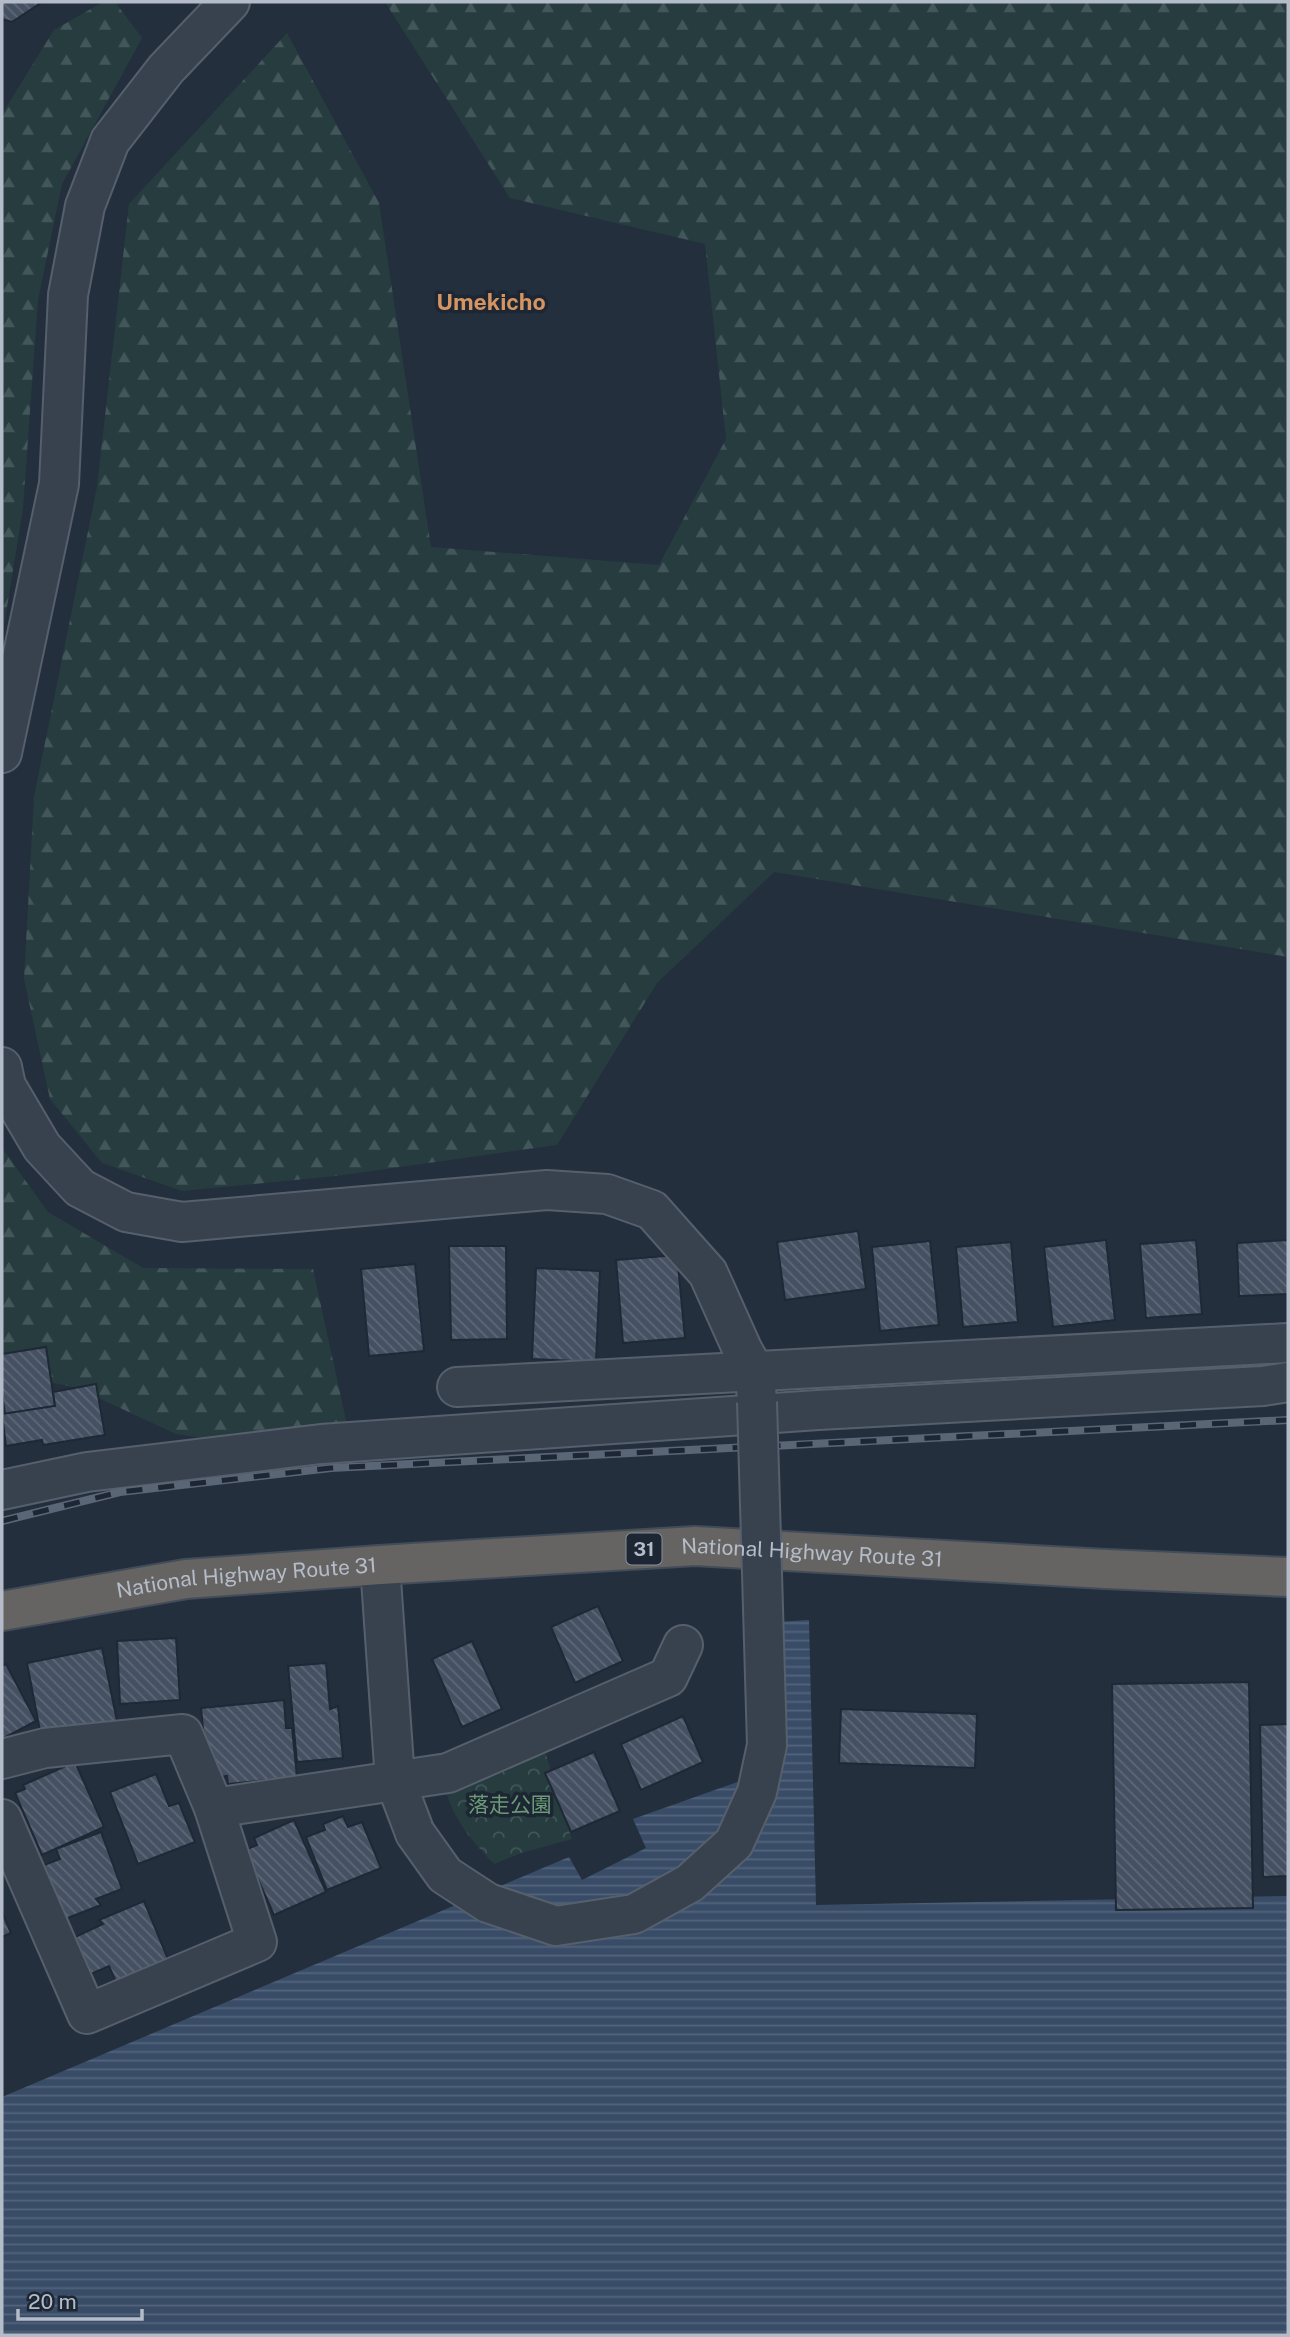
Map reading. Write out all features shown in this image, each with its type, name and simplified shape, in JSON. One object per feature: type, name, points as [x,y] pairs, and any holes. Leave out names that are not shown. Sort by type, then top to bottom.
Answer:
[{"type":"highway","name":"National Highway Route 31","points":[[2,1611],[186,1580],[380,1564],[695,1546],[1093,1569],[1288,1577]]},
{"type":"street","points":[[2,753],[59,484],[68,295],[85,206],[110,141],[166,69],[230,2]]},
{"type":"street","points":[[2,1067],[6,1086],[42,1147],[80,1188],[126,1212],[182,1222],[547,1190],[607,1194],[652,1209],[708,1273],[756,1387],[767,1745],[757,1792],[734,1843],[690,1883],[634,1914],[556,1926],[488,1903],[445,1875],[415,1833],[395,1780],[380,1564]]},
{"type":"street","points":[[457,1387],[756,1387],[1288,1343]]},
{"type":"street","points":[[2,1490],[87,1472],[330,1443],[818,1410],[1249,1387],[1288,1382]]},
{"type":"street","points":[[214,1808],[448,1773],[668,1677],[683,1645]]},
{"type":"street","points":[[2,1759],[45,1748],[183,1734],[214,1808],[257,1942],[87,2014],[2,1819]]},
{"type":"green space","points":[[103,2],[115,2],[142,38],[62,184],[38,300],[23,508],[2,638],[2,114],[54,30]]},
{"type":"green space","points":[[385,2],[1288,2],[1288,957],[774,872],[657,983],[557,1145],[336,1176],[182,1191],[102,1163],[50,1099],[24,979],[34,797],[97,487],[129,204],[287,33],[379,203],[431,547],[659,565],[726,439],[705,244],[510,198]]},
{"type":"green space","points":[[2,1148],[48,1212],[143,1268],[313,1269],[347,1425],[287,1450],[176,1434],[77,1388],[2,1371]]},
{"type":"green space","name":"落走公園","points":[[541,1739],[572,1839],[521,1853],[494,1864],[462,1825],[451,1805],[442,1779]]},
{"type":"water","points":[[809,1620],[816,1905],[1288,1896],[1288,2335],[2,2335],[2,2097],[569,1857],[582,1880],[646,1848],[633,1819],[760,1774],[775,1622]]},
{"type":"building","points":[[2,2],[42,2],[12,22],[2,19]]},
{"type":"building","points":[[858,1231],[866,1289],[785,1300],[777,1242]]},
{"type":"building","points":[[1106,1240],[1115,1320],[1053,1327],[1044,1247]]},
{"type":"building","points":[[1196,1240],[1202,1314],[1146,1318],[1140,1244]]},
{"type":"building","points":[[1288,1240],[1288,1294],[1239,1296],[1237,1243]]},
{"type":"building","points":[[930,1241],[939,1325],[880,1331],[872,1247]]},
{"type":"building","points":[[1011,1242],[1018,1322],[963,1327],[956,1247]]},
{"type":"building","points":[[449,1246],[506,1246],[507,1339],[451,1340]]},
{"type":"building","points":[[677,1255],[685,1338],[623,1343],[616,1260]]},
{"type":"building","points":[[415,1264],[424,1351],[369,1356],[361,1269]]},
{"type":"building","points":[[536,1268],[600,1271],[596,1362],[532,1359]]},
{"type":"building","points":[[46,1347],[55,1406],[5,1414],[2,1354]]},
{"type":"building","points":[[96,1384],[105,1435],[43,1445],[42,1440],[6,1446],[2,1414],[55,1406],[53,1392]]},
{"type":"building","points":[[598,1606],[623,1661],[575,1683],[551,1627]]},
{"type":"building","points":[[176,1638],[180,1700],[120,1704],[117,1641]]},
{"type":"building","points":[[472,1641],[502,1709],[462,1727],[432,1659]]},
{"type":"building","points":[[102,1648],[117,1721],[41,1736],[27,1663]]},
{"type":"building","points":[[326,1663],[330,1709],[338,1706],[343,1758],[297,1762],[288,1666]]},
{"type":"building","points":[[6,1664],[36,1721],[2,1739],[2,1666]]},
{"type":"building","points":[[1249,1682],[1253,1908],[1116,1910],[1112,1684]]},
{"type":"building","points":[[284,1700],[286,1728],[292,1728],[297,1777],[228,1784],[227,1776],[220,1777],[206,1759],[201,1708]]},
{"type":"building","points":[[841,1709],[977,1714],[975,1768],[839,1763]]},
{"type":"building","points":[[683,1716],[703,1762],[641,1790],[621,1744]]},
{"type":"building","points":[[1288,1724],[1288,1876],[1263,1877],[1260,1725]]},
{"type":"building","points":[[594,1752],[620,1811],[571,1832],[545,1773]]},
{"type":"building","points":[[75,1762],[104,1827],[42,1855],[15,1793],[25,1789],[23,1785]]},
{"type":"building","points":[[156,1774],[169,1806],[179,1803],[195,1842],[138,1864],[110,1792]]},
{"type":"building","points":[[343,1816],[348,1827],[362,1822],[381,1868],[327,1890],[306,1837],[325,1830],[323,1824]]},
{"type":"building","points":[[294,1820],[326,1892],[274,1915],[245,1850],[257,1845],[254,1838]]},
{"type":"building","points":[[101,1832],[122,1889],[96,1899],[101,1905],[65,1919],[44,1865],[60,1859],[56,1849]]},
{"type":"building","points":[[144,1901],[168,1959],[116,1982],[109,1966],[91,1974],[75,1937],[103,1924],[99,1920]]},
{"type":"building","points":[[2,1912],[11,1933],[2,1937]]},
{"type":"railway","points":[[2,1521],[120,1492],[331,1468],[1288,1420]]},
{"type":"district","name":"Umekicho","points":[[491,302]]}]
